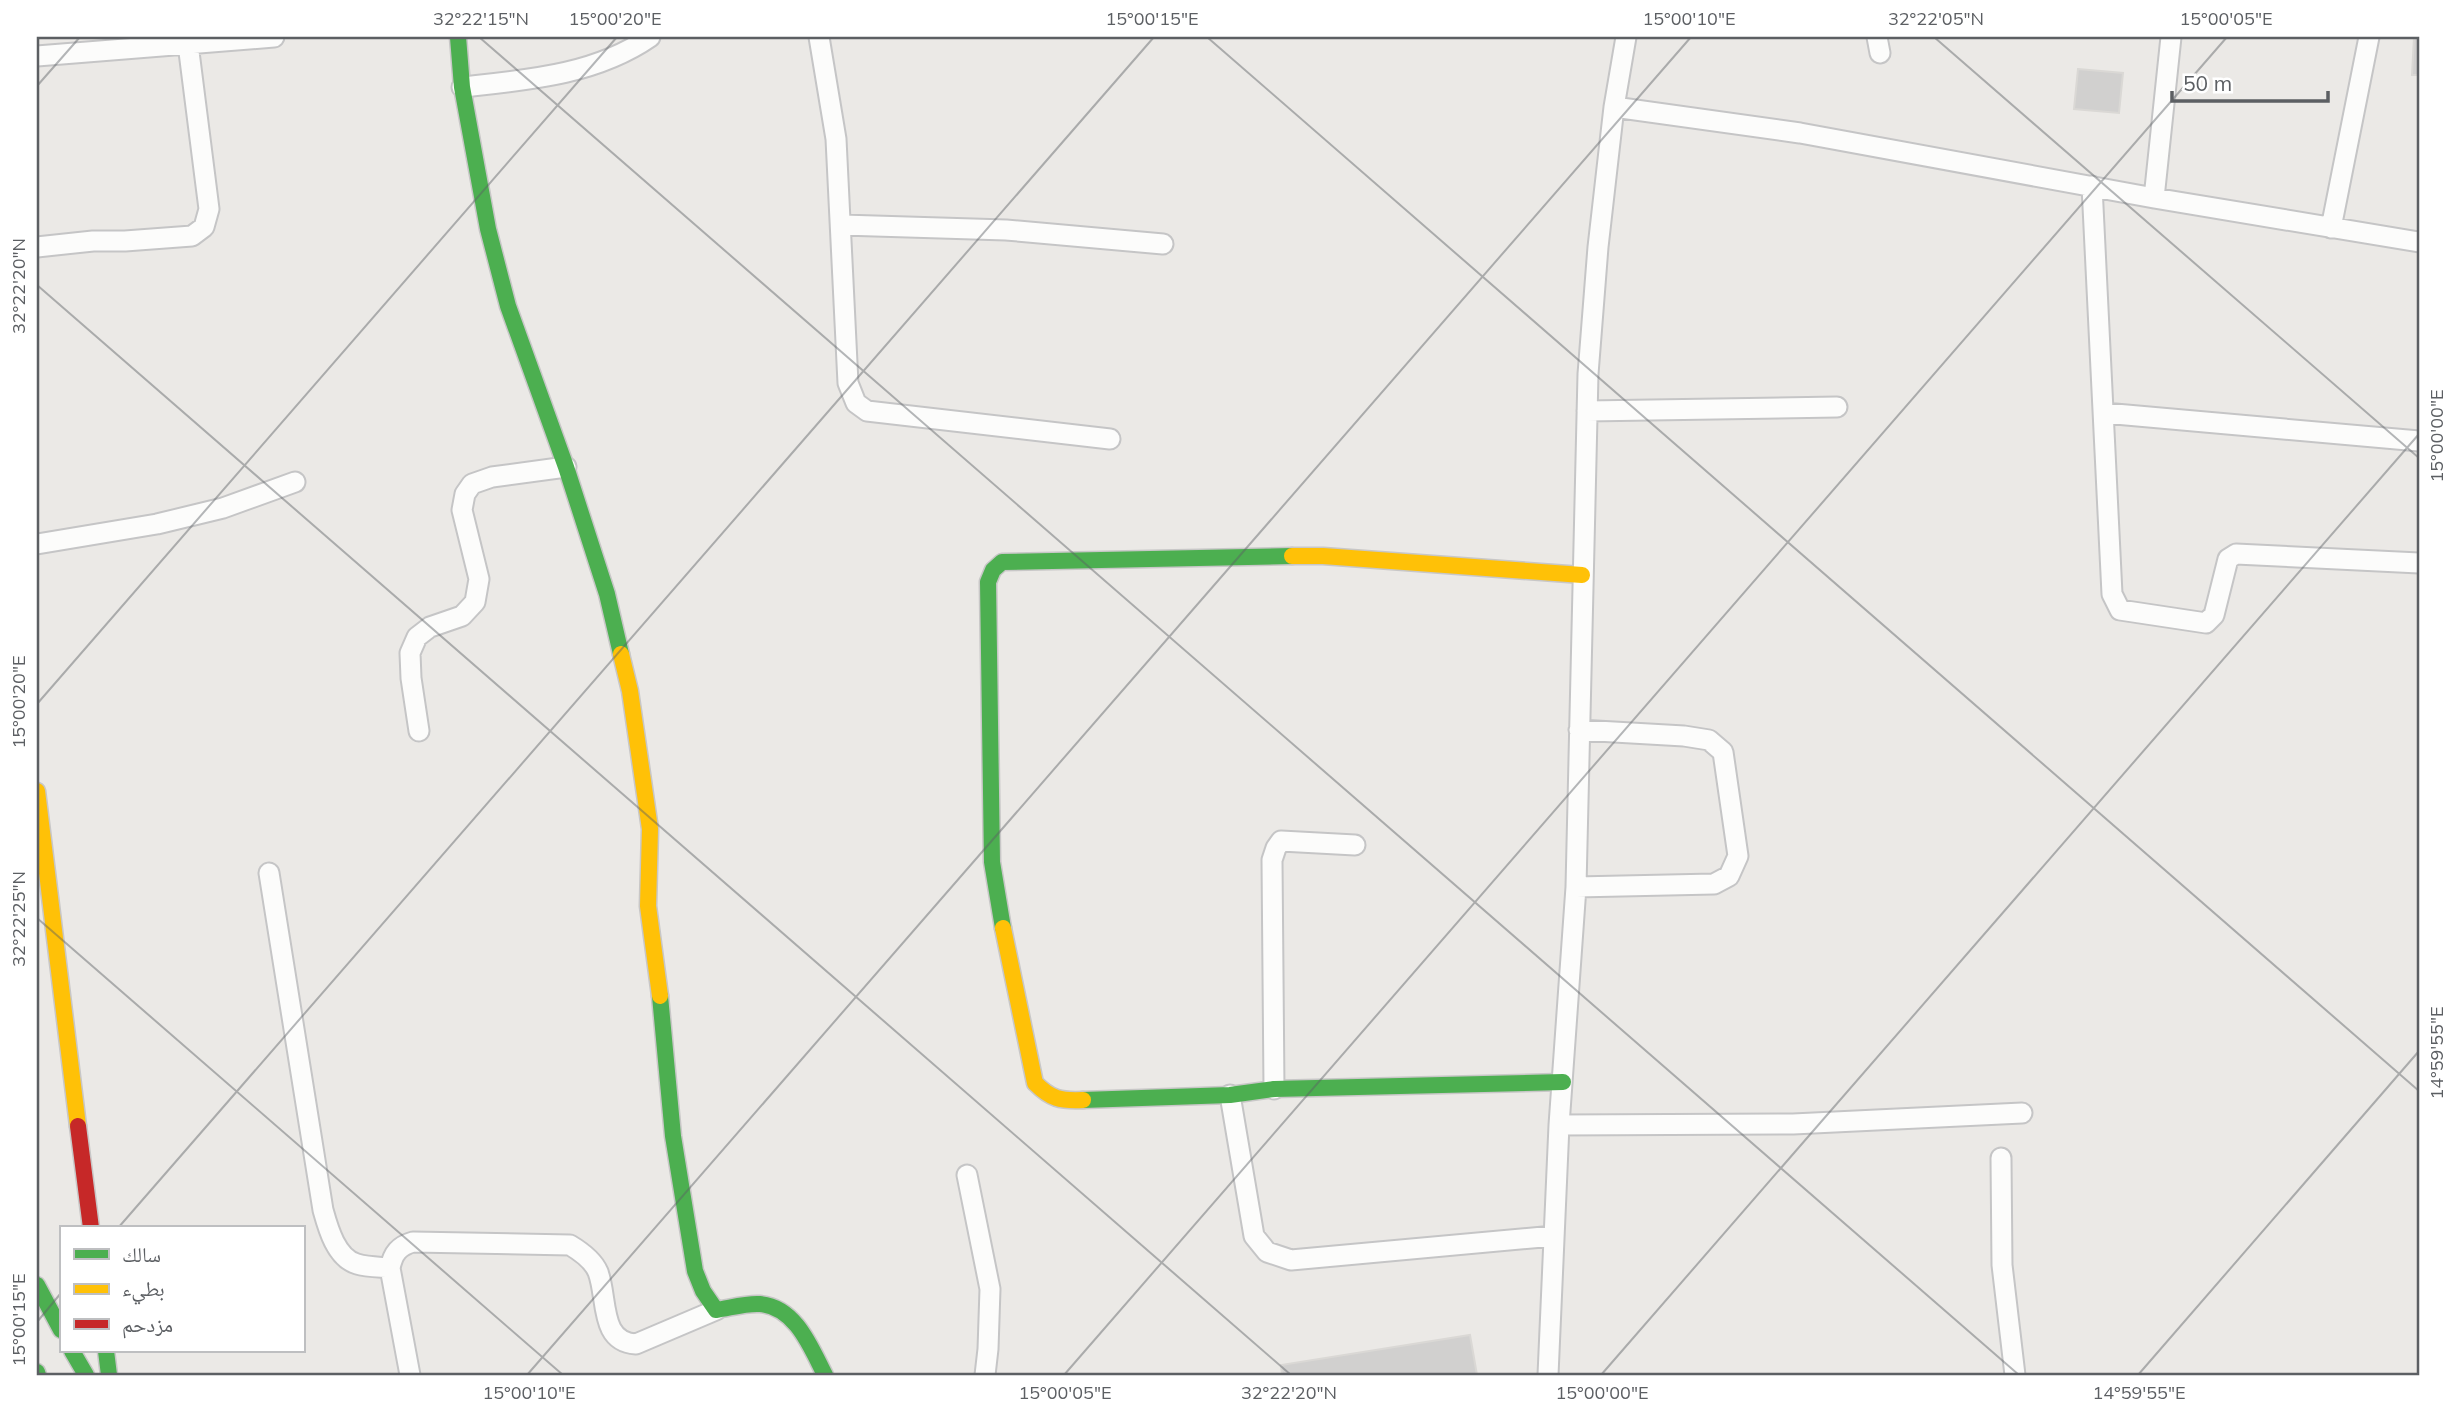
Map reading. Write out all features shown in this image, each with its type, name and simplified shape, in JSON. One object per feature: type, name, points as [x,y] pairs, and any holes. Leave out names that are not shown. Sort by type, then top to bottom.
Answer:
[{"type":"main road","points":[[458,37],[463,87],[488,229],[505,293],[607,594],[630,691],[650,829],[648,906],[673,1136],[695,1271],[703,1291],[716,1310],[765,1305],[788,1314],[805,1337],[825,1375]]},
{"type":"main road","points":[[1563,1082],[1275,1089],[1230,1094],[1067,1101],[1048,1096],[1035,1083],[992,862],[988,582],[993,570],[1002,562],[1323,556],[1582,575]]},
{"type":"main road","points":[[37,790],[91,1226]]},
{"type":"main road","points":[[37,1284],[60,1328]]},
{"type":"main road","points":[[73,1352],[86,1375]]},
{"type":"main road","points":[[106,1352],[109,1375]]},
{"type":"street","points":[[37,56],[274,37]]},
{"type":"street","points":[[463,87],[537,79],[595,64],[650,37]]},
{"type":"street","points":[[819,37],[836,139],[848,383],[856,403],[867,411],[1110,439]]},
{"type":"street","points":[[1548,1375],[1559,1125],[1576,887],[1587,411],[1598,247],[1614,107],[1626,37]]},
{"type":"street","points":[[2154,198],[2171,37]]},
{"type":"street","points":[[2331,228],[2369,37]]},
{"type":"street","points":[[37,247],[192,236],[204,227],[209,209],[188,44]]},
{"type":"street","points":[[1614,107],[1800,133],[2154,198],[2419,242]]},
{"type":"street","points":[[2092,187],[2112,594],[2120,610],[2206,623],[2214,615],[2228,559],[2236,554],[2419,563]]},
{"type":"street","points":[[842,225],[1006,230],[1163,244]]},
{"type":"street","points":[[1587,411],[1837,407]]},
{"type":"street","points":[[2104,413],[2419,441]]},
{"type":"street","points":[[419,731],[410,665],[410,653],[416,637],[430,627],[462,616],[475,602],[479,579],[462,510],[464,494],[472,484],[492,477],[566,467]]},
{"type":"street","points":[[37,544],[158,524],[223,508],[295,482]]},
{"type":"street","points":[[1576,887],[1714,884],[1730,876],[1738,856],[1723,752],[1709,740],[1579,730]]},
{"type":"street","points":[[1275,1089],[1272,860],[1282,841],[1355,845]]},
{"type":"street","points":[[269,873],[323,1210],[330,1234],[343,1254],[355,1264],[390,1268]]},
{"type":"street","points":[[1230,1094],[1254,1236],[1268,1252],[1291,1260],[1554,1236]]},
{"type":"street","points":[[1559,1125],[1793,1124],[2022,1113]]},
{"type":"street","points":[[2001,1158],[2002,1265],[2015,1375]]},
{"type":"street","points":[[967,1175],[990,1289],[985,1375]]},
{"type":"street","points":[[410,1375],[390,1268],[392,1258],[403,1244],[570,1245],[582,1252],[597,1270],[613,1334],[624,1343],[636,1344],[716,1310]]},
{"type":"building","points":[[2414,37],[2419,37],[2419,75],[2412,75]]},
{"type":"building","points":[[2078,69],[2123,73],[2119,113],[2074,109]]},
{"type":"building","points":[[1470,1335],[1477,1375],[1282,1375],[1281,1365]]},
{"type":"traffic: fast","points":[[458,37],[462,87],[488,229],[508,306],[566,467],[607,594],[621,654]]},
{"type":"traffic: fast","points":[[1003,928],[992,862],[988,582],[993,570],[1002,562],[1292,556]]},
{"type":"traffic: fast","points":[[660,996],[673,1136],[695,1271],[703,1291],[716,1310],[760,1304],[783,1313],[801,1330],[825,1375]]},
{"type":"traffic: fast","points":[[1083,1100],[1230,1095],[1274,1089],[1563,1082]]},
{"type":"traffic: fast","points":[[37,1285],[60,1328]]},
{"type":"traffic: fast","points":[[73,1352],[86,1375]]},
{"type":"traffic: fast","points":[[106,1352],[109,1375]]},
{"type":"traffic: slow","points":[[1292,556],[1582,575]]},
{"type":"traffic: slow","points":[[621,654],[630,691],[650,829],[648,906],[660,996]]},
{"type":"traffic: slow","points":[[37,791],[78,1126]]},
{"type":"traffic: slow","points":[[1003,928],[1035,1083],[1056,1098],[1083,1100]]},
{"type":"traffic: jam","points":[[78,1126],[91,1226]]}]
